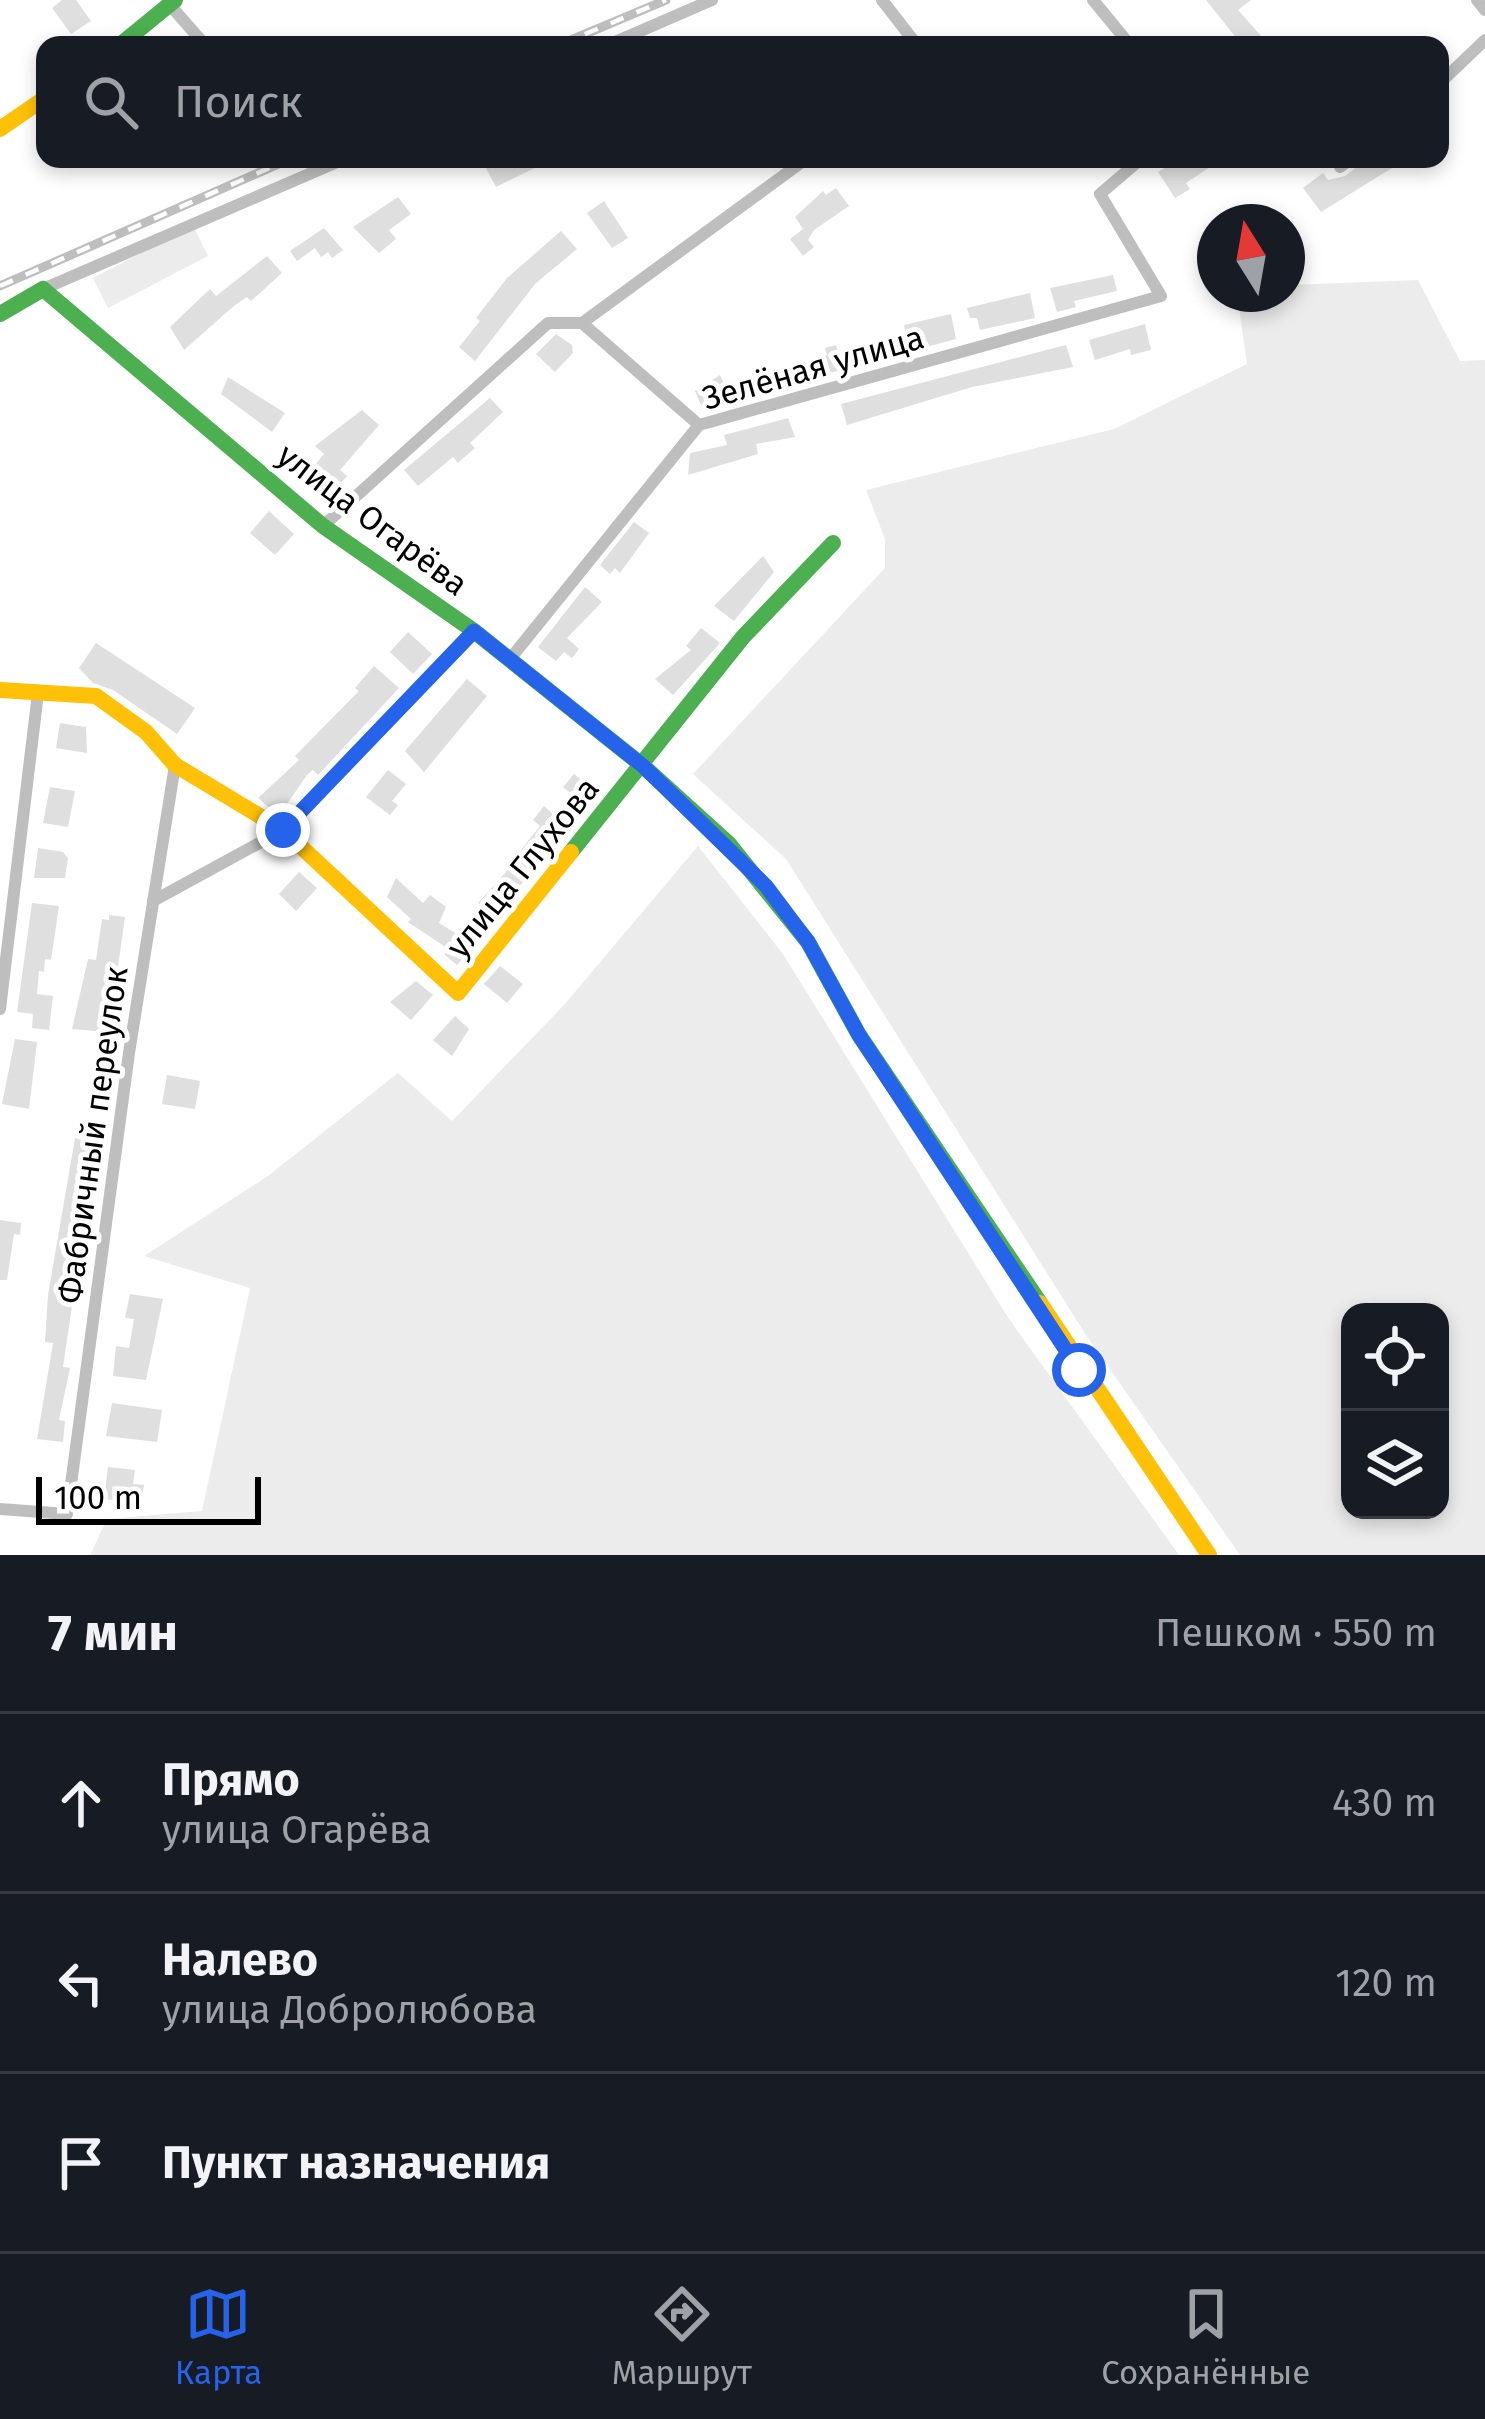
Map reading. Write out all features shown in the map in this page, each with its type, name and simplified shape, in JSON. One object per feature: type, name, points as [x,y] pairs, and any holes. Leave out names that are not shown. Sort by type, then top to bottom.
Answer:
[{"type":"main road","points":[[133,36],[173,3]]},
{"type":"main road","points":[[0,129],[36,104]]},
{"type":"main road","points":[[0,314],[44,289]]},
{"type":"main road","name":"улица Огарёва","points":[[44,289],[322,526],[510,659],[643,766],[729,844],[808,942],[872,1055],[1209,1555]]},
{"type":"main road","name":"улица Глухова","points":[[283,830],[458,992],[743,637],[832,543]]},
{"type":"main road","points":[[0,690],[96,696],[146,732],[175,765],[283,830]]},
{"type":"street","points":[[629,36],[712,0]]},
{"type":"street","points":[[881,0],[910,36]]},
{"type":"street","points":[[1093,0],[1123,36]]},
{"type":"street","points":[[1477,0],[1485,10]]},
{"type":"street","points":[[173,3],[199,36]]},
{"type":"street","points":[[1449,74],[1485,40]]},
{"type":"street","points":[[44,289],[323,168]]},
{"type":"street","points":[[322,526],[548,323],[582,323],[794,168]]},
{"type":"street","name":"Зелёная улица","points":[[510,659],[699,425],[1161,296],[1100,194],[1130,168]]},
{"type":"street","points":[[582,323],[699,425]]},
{"type":"street","points":[[153,901],[283,830],[474,631]]},
{"type":"street","points":[[0,1009],[38,693]]},
{"type":"street","name":"Фабричный переулок","points":[[0,1509],[67,1514],[175,765]]},
{"type":"shaded area","points":[[193,226],[208,256],[108,308],[93,278]]},
{"type":"shaded area","points":[[1418,280],[1460,361],[1485,360],[1485,1555],[1240,1555],[1086,1335],[786,859],[693,774],[885,568],[885,539],[866,490],[1114,429],[1247,364],[1240,312],[1305,312],[1305,284]]},
{"type":"shaded area","points":[[698,846],[783,954],[1009,1319],[1179,1555],[90,1555],[107,1519],[202,1511],[250,1288],[144,1256],[268,1176],[398,1073],[452,1121],[564,1005]]},
{"type":"building","points":[[62,0],[76,0],[91,21],[71,34],[52,8]]},
{"type":"building","points":[[1206,0],[1251,0],[1238,10],[1261,36],[1235,36]]},
{"type":"building","points":[[486,168],[535,168],[496,187]]},
{"type":"building","points":[[1208,168],[1186,183],[1190,189],[1175,198],[1158,172]]},
{"type":"building","points":[[1355,168],[1392,168],[1321,212],[1303,188],[1323,173],[1328,180]]},
{"type":"building","points":[[836,188],[849,206],[814,230],[808,240],[814,247],[803,256],[790,239],[803,229],[795,217],[823,191],[826,195]]},
{"type":"building","points":[[398,197],[411,214],[389,230],[396,239],[379,253],[353,227]]},
{"type":"building","points":[[604,201],[628,238],[612,248],[587,213]]},
{"type":"building","points":[[324,228],[343,250],[332,258],[328,252],[321,257],[315,248],[297,261],[290,251]]},
{"type":"building","points":[[561,231],[577,249],[535,284],[475,361],[459,347],[480,321],[476,318],[507,278]]},
{"type":"building","points":[[267,256],[282,273],[251,301],[247,297],[235,305],[184,350],[170,327],[210,289],[216,296]]},
{"type":"building","points":[[1113,275],[1117,291],[1074,301],[1076,307],[1057,312],[1050,288]]},
{"type":"building","points":[[1030,293],[1035,318],[980,330],[977,318],[970,318],[967,308]]},
{"type":"building","points":[[951,314],[956,339],[822,375],[817,357],[827,355],[825,348],[836,345],[838,351],[906,335],[904,325]]},
{"type":"building","points":[[1145,324],[1151,350],[1131,355],[1130,349],[1095,360],[1089,340]]},
{"type":"building","points":[[556,334],[572,345],[573,353],[555,372],[536,354]]},
{"type":"building","points":[[1066,345],[1073,367],[972,387],[847,425],[841,404]]},
{"type":"building","points":[[787,366],[791,385],[758,396],[741,400],[739,394],[703,410],[695,391],[720,375],[724,384]]},
{"type":"building","points":[[228,377],[285,413],[272,432],[221,394]]},
{"type":"building","points":[[490,398],[503,412],[470,443],[475,448],[458,463],[453,457],[418,486],[404,470]]},
{"type":"building","points":[[362,410],[379,425],[340,470],[347,476],[336,489],[315,465],[324,454],[315,446]]},
{"type":"building","points":[[788,418],[795,437],[756,444],[758,454],[688,475],[690,453],[727,445],[724,435]]},
{"type":"building","points":[[269,511],[294,534],[275,555],[250,533]]},
{"type":"building","points":[[634,522],[649,533],[620,573],[615,568],[610,574],[600,565]]},
{"type":"building","points":[[763,556],[774,572],[734,621],[714,606]]},
{"type":"building","points":[[585,587],[602,602],[567,638],[579,649],[572,658],[564,652],[556,661],[538,647]]},
{"type":"building","points":[[701,628],[720,643],[673,695],[655,679],[691,650],[686,646]]},
{"type":"building","points":[[408,632],[432,654],[413,674],[390,652]]},
{"type":"building","points":[[96,643],[195,708],[177,734],[113,690],[93,683],[79,668]]},
{"type":"building","points":[[374,666],[399,688],[318,775],[313,770],[307,775],[280,814],[266,805],[258,798],[299,760],[295,756],[359,691],[355,688]]},
{"type":"building","points":[[467,679],[487,696],[424,772],[405,751]]},
{"type":"building","points":[[60,723],[86,727],[87,753],[56,748]]},
{"type":"building","points":[[388,770],[406,784],[392,801],[398,805],[390,815],[366,797]]},
{"type":"building","points":[[574,774],[595,791],[489,925],[476,915],[483,907],[478,903],[524,852],[521,850],[540,826],[533,820],[544,806],[555,816],[573,795],[563,787]]},
{"type":"building","points":[[50,787],[75,791],[68,827],[43,823]]},
{"type":"building","points":[[38,848],[63,852],[68,858],[65,878],[34,878]]},
{"type":"building","points":[[299,872],[317,888],[296,911],[279,894]]},
{"type":"building","points":[[396,878],[423,903],[430,895],[446,907],[439,923],[475,945],[457,965],[445,955],[444,946],[408,922],[411,919],[387,897]]},
{"type":"building","points":[[32,903],[59,906],[51,960],[45,959],[44,972],[39,971],[37,994],[53,996],[49,1030],[32,1028],[33,1014],[17,1012]]},
{"type":"building","points":[[109,915],[125,917],[115,988],[105,986],[106,1032],[72,1029],[88,959],[96,960],[102,919],[109,920]]},
{"type":"building","points":[[500,966],[523,984],[507,1003],[484,984]]},
{"type":"building","points":[[416,981],[433,995],[411,1020],[390,1002]]},
{"type":"building","points":[[455,1016],[469,1029],[452,1056],[433,1040]]},
{"type":"building","points":[[15,1039],[37,1042],[29,1109],[2,1104]]},
{"type":"building","points":[[167,1075],[200,1081],[195,1109],[162,1104]]},
{"type":"building","points":[[75,1138],[96,1144],[63,1367],[70,1368],[59,1420],[65,1421],[63,1442],[37,1439],[53,1343],[45,1342],[48,1295]]},
{"type":"building","points":[[0,1220],[21,1223],[20,1235],[14,1234],[7,1280],[0,1280]]},
{"type":"building","points":[[130,1294],[163,1299],[146,1380],[113,1376],[116,1346],[129,1348],[134,1319],[125,1318]]},
{"type":"building","points":[[112,1403],[162,1410],[157,1442],[106,1436]]},
{"type":"building","points":[[108,1467],[135,1470],[133,1484],[144,1485],[141,1503],[104,1499]]},
{"type":"railway","points":[[580,36],[666,0]]},
{"type":"railway","points":[[0,286],[269,168]]},
{"type":"traffic: fast","points":[[131,36],[175,0]]},
{"type":"traffic: fast","points":[[0,314],[43,289],[323,526],[474,631],[643,766],[729,844],[808,942],[859,1035],[1040,1303]]},
{"type":"traffic: fast","points":[[571,852],[743,637],[833,543]]},
{"type":"traffic: slow","points":[[0,129],[36,104]]},
{"type":"traffic: slow","points":[[0,690],[96,696],[146,732],[175,765],[283,830],[458,993],[571,852]]},
{"type":"traffic: slow","points":[[1040,1303],[1209,1555]]},
{"type":"route","points":[[283,830],[474,631],[643,766],[729,844],[766,886],[808,942],[859,1035],[1079,1370]]}]
